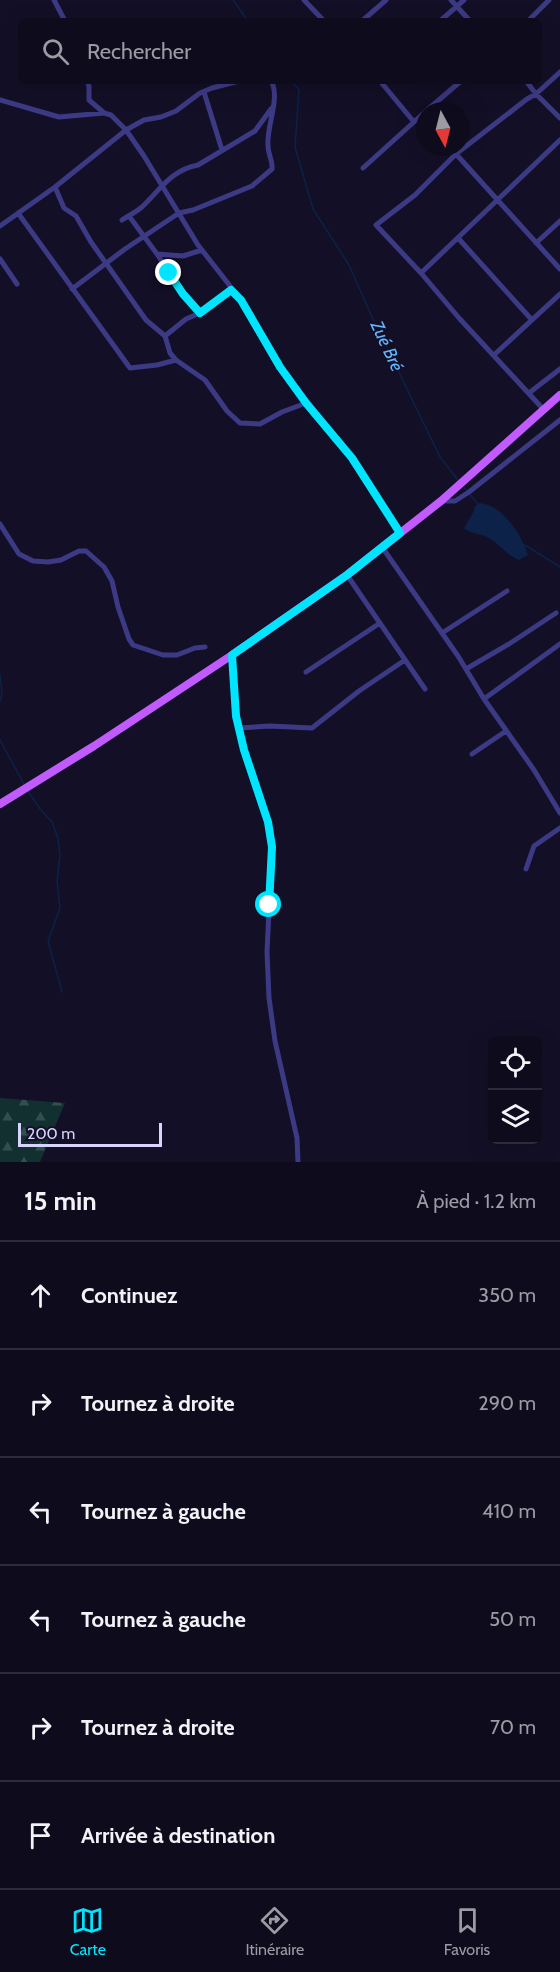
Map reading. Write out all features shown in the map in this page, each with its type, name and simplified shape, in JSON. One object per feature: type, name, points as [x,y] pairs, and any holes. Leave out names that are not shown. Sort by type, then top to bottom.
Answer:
[{"type":"main road","points":[[0,804],[94,746],[232,655],[347,575],[441,501],[560,395]]},
{"type":"street","points":[[54,0],[63,18]]},
{"type":"street","points":[[304,0],[321,18]]},
{"type":"street","points":[[378,0],[382,6]]},
{"type":"street","points":[[366,18],[386,0]]},
{"type":"street","points":[[451,0],[467,18]]},
{"type":"street","points":[[444,18],[464,0]]},
{"type":"street","points":[[531,18],[549,0]]},
{"type":"street","points":[[470,143],[511,110],[536,94],[560,72]]},
{"type":"street","points":[[88,84],[89,100],[104,113]]},
{"type":"street","points":[[0,226],[55,187],[126,130],[144,120],[176,111],[204,92],[229,84]]},
{"type":"street","points":[[72,289],[179,213],[252,186],[272,169],[273,163],[268,147],[272,108],[276,94],[272,84]]},
{"type":"street","points":[[363,168],[414,122],[382,84]]},
{"type":"street","points":[[436,102],[457,84]]},
{"type":"street","points":[[528,84],[560,118]]},
{"type":"street","points":[[204,92],[222,150]]},
{"type":"street","points":[[0,100],[58,117],[104,113],[111,115],[126,130],[202,250],[241,300],[280,367],[306,403],[352,458],[400,533]]},
{"type":"street","points":[[122,220],[141,207],[176,173],[198,165],[255,131],[272,108]]},
{"type":"street","points":[[421,273],[560,140]]},
{"type":"street","points":[[454,156],[415,195],[376,225],[544,410]]},
{"type":"street","points":[[458,156],[560,269]]},
{"type":"street","points":[[55,187],[64,208],[76,216],[91,242],[146,320],[165,336],[170,353],[176,360],[205,380],[226,411],[240,423],[260,424],[306,403]]},
{"type":"street","points":[[18,213],[130,368],[176,360]]},
{"type":"street","points":[[129,216],[183,294],[200,313]]},
{"type":"street","points":[[536,243],[560,221]]},
{"type":"street","points":[[458,238],[532,320]]},
{"type":"street","points":[[157,254],[183,256],[202,250]]},
{"type":"street","points":[[0,259],[17,284]]},
{"type":"street","points":[[165,336],[186,319],[200,313],[231,290]]},
{"type":"street","points":[[495,354],[560,294]]},
{"type":"street","points":[[529,393],[560,369]]},
{"type":"street","points":[[441,501],[455,501],[469,492],[560,420]]},
{"type":"street","points":[[0,524],[19,554],[33,561],[61,560],[79,550],[86,551],[104,567],[112,582],[118,607],[133,645],[163,655],[177,655],[195,648],[206,647]]},
{"type":"street","points":[[382,547],[534,770],[560,813]]},
{"type":"street","points":[[347,575],[425,689]]},
{"type":"street","points":[[442,633],[507,591]]},
{"type":"street","points":[[466,669],[556,613]]},
{"type":"street","points":[[306,672],[380,623]]},
{"type":"street","points":[[484,699],[560,644]]},
{"type":"street","points":[[232,655],[233,692],[239,728],[268,822],[272,847],[267,952],[269,998],[297,1138],[298,1162]]},
{"type":"street","points":[[239,728],[270,726],[312,728],[359,691],[405,660]]},
{"type":"street","points":[[472,754],[506,731]]},
{"type":"street","points":[[525,869],[534,846],[560,828]]},
{"type":"green space","points":[[0,1098],[65,1103],[40,1162],[0,1162]]},
{"type":"water","points":[[479,503],[496,509],[510,522],[528,555],[519,560],[487,537],[464,529],[475,506]]},
{"type":"waterway","name":"Zué Bré","points":[[233,0],[246,18]]},
{"type":"waterway","name":"Zué Bré","points":[[294,84],[299,90],[295,147],[313,209],[349,265],[440,457],[458,480]]},
{"type":"waterway","name":"Zué Bré","points":[[463,486],[477,503]]},
{"type":"waterway","name":"Zué Bré","points":[[525,545],[560,567]]},
{"type":"waterway","points":[[0,675],[2,694],[0,701]]},
{"type":"waterway","points":[[0,740],[24,784]]},
{"type":"waterway","points":[[28,791],[52,822],[58,838],[60,855],[57,882],[60,908],[48,941],[62,992]]},
{"type":"route","points":[[169,273],[200,313],[231,290],[241,300],[280,367],[306,403],[352,458],[400,533],[347,575],[232,655],[236,716],[244,750],[268,822],[272,847],[269,905]]}]
